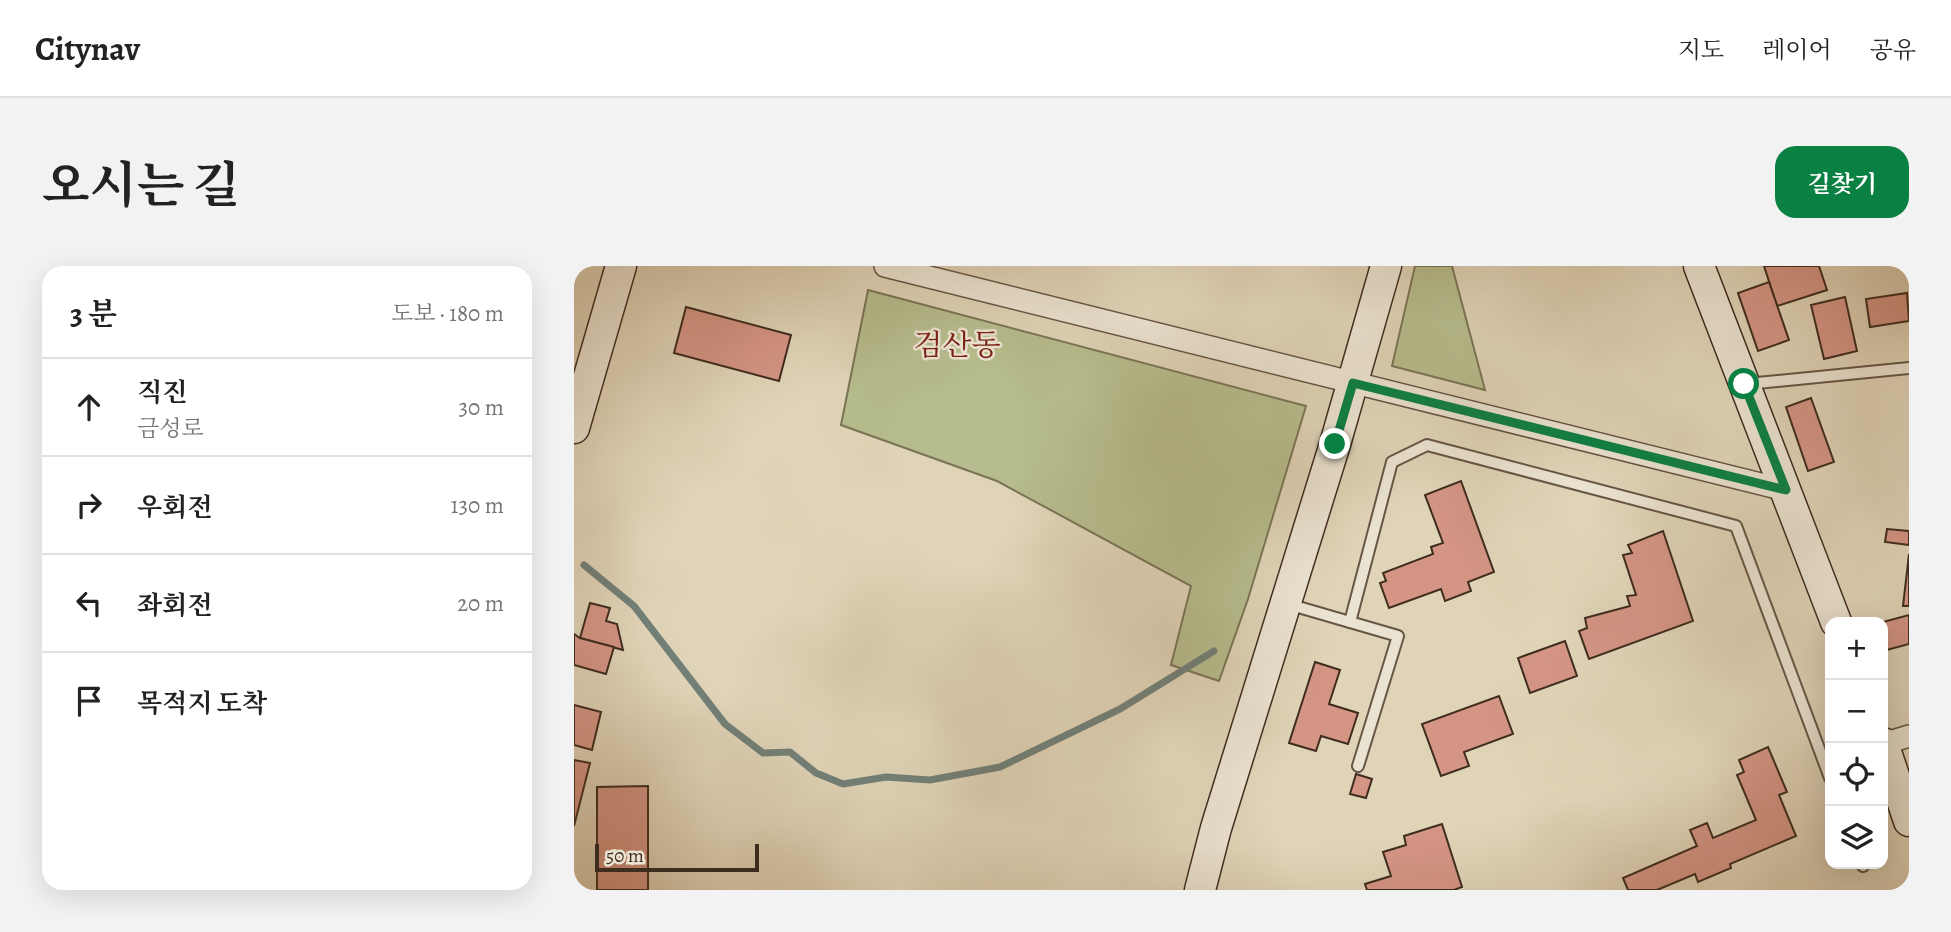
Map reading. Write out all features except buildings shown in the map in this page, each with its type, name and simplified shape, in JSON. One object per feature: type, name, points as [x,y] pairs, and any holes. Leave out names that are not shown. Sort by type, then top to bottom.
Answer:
[{"type":"street","points":[[574,428],[621,266]]},
{"type":"street","points":[[885,266],[1786,490]]},
{"type":"street","points":[[1200,890],[1216,828],[1353,383],[1386,266]]},
{"type":"street","points":[[1699,266],[1834,617]]},
{"type":"street","points":[[1888,742],[1909,736]]},
{"type":"street","points":[[1888,758],[1909,821]]},
{"type":"lane","points":[[1744,384],[1909,368]]},
{"type":"lane","points":[[1350,622],[1392,462],[1427,445],[1736,526],[1825,765]]},
{"type":"lane","points":[[1286,603],[1398,636],[1357,766]]},
{"type":"green space","points":[[1415,266],[1452,266],[1485,390],[1392,366]]},
{"type":"green space","points":[[868,290],[1306,406],[1248,599],[1219,681],[1171,665],[1191,586],[997,481],[841,425]]},
{"type":"waterway","points":[[584,565],[634,606],[725,724],[763,753],[790,752],[816,773],[843,784],[886,777],[930,780],[1000,767],[1120,709],[1214,651]]},
{"type":"district","name":"검산동","points":[[957,345]]},
{"type":"route","points":[[1335,444],[1353,383],[1786,490],[1744,384]]}]
